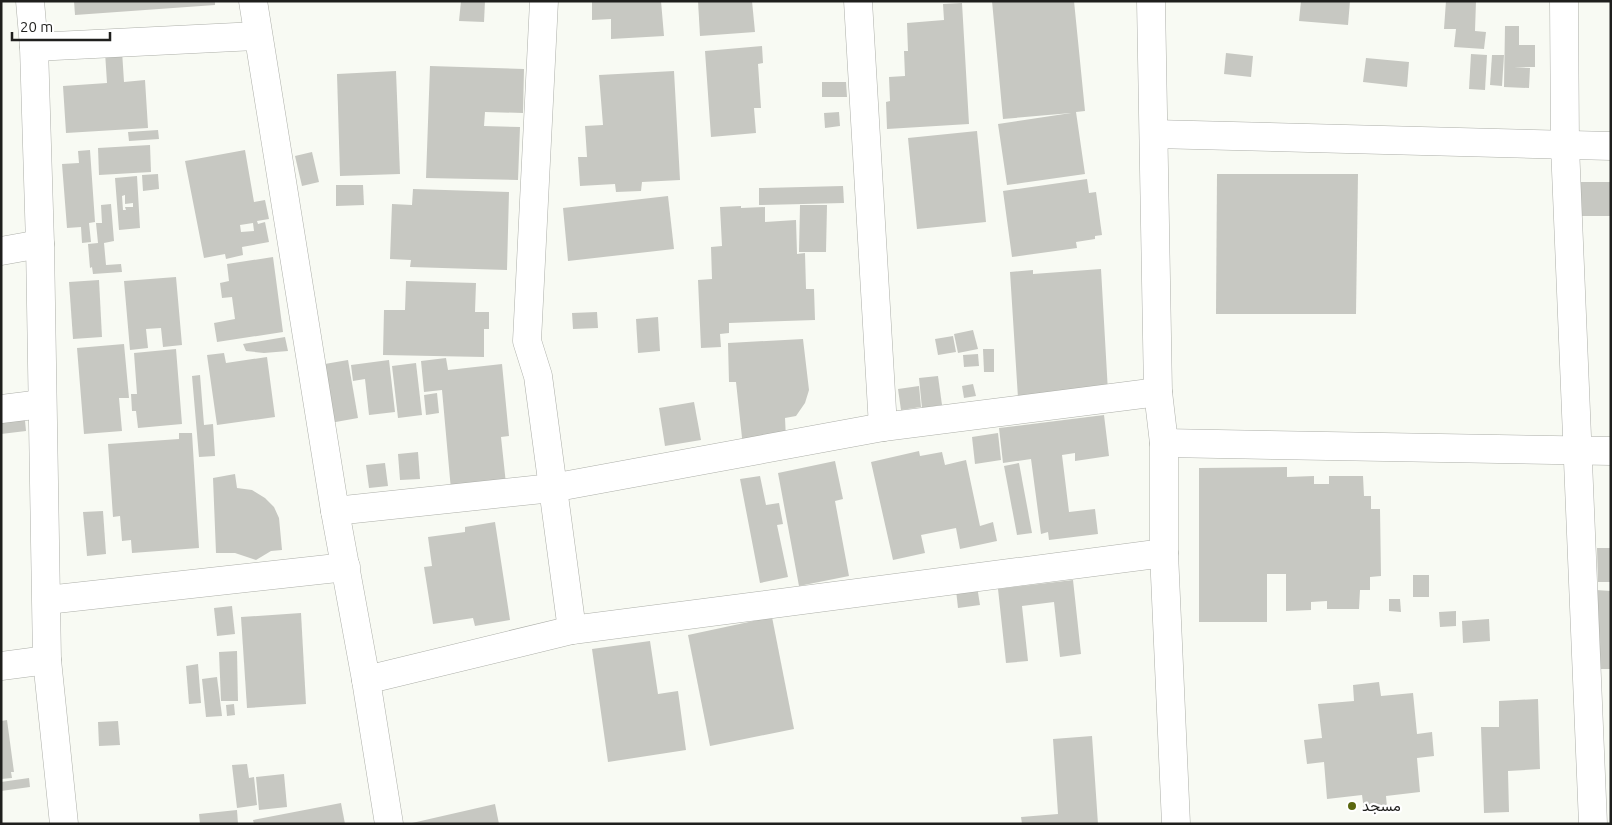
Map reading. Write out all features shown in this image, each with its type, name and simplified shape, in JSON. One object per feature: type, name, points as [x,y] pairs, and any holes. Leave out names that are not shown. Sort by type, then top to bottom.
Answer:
[{"type":"street","points":[[30,1],[34,47],[40,244],[47,660],[64,824]]},
{"type":"street","points":[[253,1],[335,511],[366,680],[388,824]]},
{"type":"street","points":[[544,1],[527,341],[538,376],[572,630]]},
{"type":"street","points":[[858,1],[883,427]]},
{"type":"street","points":[[1151,1],[1158,392],[1164,443],[1164,553],[1176,824]]},
{"type":"street","points":[[1564,1],[1566,146],[1593,824]]},
{"type":"street","points":[[34,47],[258,36]]},
{"type":"street","points":[[1154,134],[1611,146]]},
{"type":"street","points":[[1,251],[40,244]]},
{"type":"street","points":[[335,511],[552,488],[883,427],[1158,392]]},
{"type":"street","points":[[1,409],[42,404]]},
{"type":"street","points":[[1164,443],[1611,452]]},
{"type":"street","points":[[366,680],[572,630],[1164,553]]},
{"type":"street","points":[[47,600],[346,567]]},
{"type":"street","points":[[1,666],[47,660]]},
{"type":"building","points":[[74,1],[215,1],[215,5],[75,15]]},
{"type":"building","points":[[461,1],[485,1],[484,22],[459,21]]},
{"type":"building","points":[[592,1],[661,1],[664,36],[611,39],[611,19],[592,20]]},
{"type":"building","points":[[698,1],[752,1],[755,32],[700,36]]},
{"type":"building","points":[[992,1],[1074,1],[1085,111],[1076,112],[1085,174],[1007,185],[998,124],[1071,113],[1003,119]]},
{"type":"building","points":[[1301,1],[1350,1],[1348,25],[1299,21]]},
{"type":"building","points":[[1446,1],[1476,1],[1475,31],[1486,32],[1484,49],[1454,47],[1456,29],[1444,29]]},
{"type":"building","points":[[962,3],[969,124],[887,129],[886,102],[890,101],[889,77],[905,76],[904,51],[908,51],[907,23],[944,20],[943,4]]},
{"type":"building","points":[[1505,26],[1519,26],[1519,45],[1535,45],[1535,67],[1514,67],[1530,68],[1529,88],[1504,87]]},
{"type":"building","points":[[762,46],[763,63],[758,64],[761,108],[754,108],[756,133],[711,137],[705,51]]},
{"type":"building","points":[[122,51],[124,82],[145,80],[148,128],[66,133],[63,86],[107,83],[105,52]]},
{"type":"building","points":[[1226,53],[1253,56],[1251,77],[1224,74]]},
{"type":"building","points":[[1471,54],[1487,55],[1485,90],[1469,89]]},
{"type":"building","points":[[1492,55],[1504,55],[1502,86],[1490,85]]},
{"type":"building","points":[[1366,58],[1409,62],[1407,87],[1363,82]]},
{"type":"building","points":[[430,66],[524,69],[523,113],[485,112],[484,126],[520,127],[518,180],[426,178]]},
{"type":"building","points":[[396,71],[400,174],[340,176],[337,74]]},
{"type":"building","points":[[674,71],[680,180],[642,182],[641,191],[616,192],[615,184],[580,186],[578,157],[587,157],[585,126],[603,125],[599,75]]},
{"type":"building","points":[[822,82],[846,82],[847,97],[822,97]]},
{"type":"building","points":[[839,112],[840,126],[825,128],[824,113]]},
{"type":"building","points":[[158,130],[159,139],[129,141],[128,132]]},
{"type":"building","points":[[977,131],[986,222],[917,229],[908,138]]},
{"type":"building","points":[[150,145],[151,172],[99,175],[98,148]]},
{"type":"building","points":[[90,150],[95,222],[89,223],[91,242],[82,243],[81,227],[67,228],[62,164],[79,163],[78,151]]},
{"type":"building","points":[[245,150],[254,202],[265,200],[269,219],[257,221],[258,224],[265,222],[269,242],[242,247],[243,255],[226,259],[225,254],[204,258],[185,161]],"holes":[[[253,223],[254,231],[241,232],[240,225]]]},
{"type":"building","points":[[312,152],[319,182],[302,186],[295,156]]},
{"type":"building","points":[[158,174],[159,189],[143,191],[142,175]]},
{"type":"building","points":[[1217,174],[1358,174],[1356,314],[1216,314]]},
{"type":"building","points":[[137,176],[140,228],[119,230],[115,178]],"holes":[[[125,195],[125,204],[133,203],[133,207],[125,207],[126,210],[123,210],[122,196]]]},
{"type":"building","points":[[1087,179],[1089,193],[1096,192],[1102,235],[1095,236],[1095,239],[1076,242],[1077,248],[1012,257],[1003,191]]},
{"type":"building","points":[[1581,182],[1611,182],[1611,216],[1580,216]]},
{"type":"building","points":[[336,185],[363,185],[364,205],[336,206]]},
{"type":"building","points":[[843,186],[844,203],[759,205],[759,188]]},
{"type":"building","points":[[413,189],[509,192],[507,270],[410,267],[411,260],[390,259],[392,204],[412,205]]},
{"type":"building","points":[[668,196],[674,249],[568,261],[563,208]]},
{"type":"building","points":[[111,204],[114,241],[104,243],[106,265],[121,264],[122,272],[93,274],[92,267],[90,268],[88,244],[98,243],[96,223],[102,223],[101,205]]},
{"type":"building","points":[[800,205],[827,205],[826,252],[799,252]]},
{"type":"building","points":[[741,206],[741,208],[765,207],[765,222],[796,220],[797,254],[805,253],[806,289],[814,289],[815,320],[729,323],[729,333],[720,334],[721,347],[701,348],[698,280],[712,279],[711,247],[722,246],[720,207]]},
{"type":"building","points":[[273,257],[283,332],[217,342],[214,323],[235,319],[232,297],[222,298],[220,283],[229,281],[227,264]]},
{"type":"building","points":[[1101,269],[1108,392],[1018,398],[1010,272],[1033,270],[1033,274]]},
{"type":"building","points":[[176,277],[182,345],[163,347],[161,328],[146,329],[148,348],[130,350],[124,281]]},
{"type":"building","points":[[99,280],[102,337],[73,339],[69,282]]},
{"type":"building","points":[[406,281],[476,283],[475,312],[489,312],[489,329],[484,329],[484,357],[383,355],[384,310],[405,310]]},
{"type":"building","points":[[597,312],[598,328],[573,329],[572,313]]},
{"type":"building","points":[[658,317],[660,351],[638,353],[636,319]]},
{"type":"building","points":[[973,330],[978,349],[958,353],[954,334]]},
{"type":"building","points":[[953,336],[956,352],[938,355],[935,339]]},
{"type":"building","points":[[285,337],[288,351],[264,353],[246,351],[243,344]]},
{"type":"building","points":[[803,339],[809,390],[805,403],[796,416],[785,418],[786,439],[743,447],[736,382],[729,382],[728,343]]},
{"type":"building","points":[[124,344],[129,398],[119,398],[122,431],[84,434],[77,348]]},
{"type":"building","points":[[176,349],[182,424],[138,428],[136,411],[132,411],[131,394],[137,394],[134,353]]},
{"type":"building","points":[[983,349],[994,349],[994,372],[984,372]]},
{"type":"building","points":[[224,353],[226,363],[267,357],[275,417],[217,425],[207,355]]},
{"type":"building","points":[[978,354],[979,366],[964,367],[963,355]]},
{"type":"building","points":[[446,358],[448,370],[502,364],[509,436],[501,437],[506,484],[451,490],[442,390],[424,392],[421,361]]},
{"type":"building","points":[[348,360],[358,418],[330,423],[319,365]]},
{"type":"building","points":[[389,360],[395,412],[369,415],[365,379],[353,381],[351,365]]},
{"type":"building","points":[[416,363],[422,415],[398,418],[392,366]]},
{"type":"building","points":[[200,375],[204,425],[213,424],[215,456],[199,457],[192,376]]},
{"type":"building","points":[[938,376],[942,405],[922,408],[919,378]]},
{"type":"building","points":[[973,384],[976,396],[964,398],[962,386]]},
{"type":"building","points":[[919,386],[921,407],[901,410],[898,389]]},
{"type":"building","points":[[437,393],[439,413],[426,415],[424,395]]},
{"type":"building","points":[[694,402],[701,440],[665,446],[659,408]]},
{"type":"building","points":[[24,410],[26,431],[1,434],[1,423],[8,422]]},
{"type":"building","points":[[1104,415],[1109,456],[1075,461],[1075,453],[1062,455],[1069,512],[1095,509],[1098,534],[1049,540],[1048,532],[1041,534],[1031,459],[1003,463],[999,428]]},
{"type":"building","points":[[179,433],[192,433],[199,548],[132,553],[131,540],[122,541],[120,516],[113,517],[108,444],[179,439]]},
{"type":"building","points":[[998,433],[1001,460],[975,464],[972,437]]},
{"type":"building","points":[[919,451],[920,456],[942,452],[945,465],[966,460],[980,526],[993,522],[997,541],[960,549],[956,528],[921,535],[925,553],[893,560],[871,462]]},
{"type":"building","points":[[418,452],[420,479],[400,480],[398,454]]},
{"type":"building","points":[[835,461],[843,499],[835,501],[849,576],[799,586],[778,473]]},
{"type":"building","points":[[385,463],[388,486],[369,488],[366,465]]},
{"type":"building","points":[[1019,463],[1032,533],[1017,535],[1004,466]]},
{"type":"building","points":[[1287,467],[1287,477],[1314,476],[1314,484],[1329,484],[1329,476],[1363,476],[1364,496],[1371,496],[1371,509],[1380,509],[1381,576],[1370,577],[1370,590],[1360,590],[1359,609],[1327,609],[1327,601],[1311,602],[1311,610],[1286,611],[1286,574],[1267,574],[1267,622],[1199,622],[1199,468]]},
{"type":"building","points":[[235,474],[237,488],[252,490],[265,498],[274,507],[279,518],[282,550],[271,551],[256,560],[235,553],[216,553],[213,478]]},
{"type":"building","points":[[760,476],[766,505],[779,503],[783,524],[777,525],[788,577],[760,583],[740,479]]},
{"type":"building","points":[[103,511],[106,554],[87,556],[83,512]]},
{"type":"building","points":[[495,522],[510,620],[475,626],[473,618],[433,624],[424,567],[432,566],[428,537],[465,532],[465,527]]},
{"type":"building","points":[[1597,548],[1611,548],[1611,582],[1598,582]]},
{"type":"building","points":[[1413,575],[1429,575],[1429,597],[1413,597]]},
{"type":"building","points":[[1073,580],[1081,654],[1060,657],[1054,602],[1022,606],[1028,661],[1006,663],[998,589]]},
{"type":"building","points":[[977,586],[980,605],[958,608],[956,590]]},
{"type":"building","points":[[1596,590],[1611,591],[1611,669],[1593,669]]},
{"type":"building","points":[[1389,599],[1400,599],[1401,612],[1389,611]]},
{"type":"building","points":[[232,606],[235,634],[217,636],[214,608]]},
{"type":"building","points":[[1456,611],[1456,626],[1440,627],[1439,612]]},
{"type":"building","points":[[301,613],[306,704],[247,708],[241,617]]},
{"type":"building","points":[[772,617],[794,729],[710,746],[688,635]]},
{"type":"building","points":[[1489,619],[1490,641],[1463,643],[1462,621]]},
{"type":"building","points":[[650,641],[658,694],[678,691],[686,750],[608,762],[592,649]]},
{"type":"building","points":[[237,651],[238,701],[221,701],[219,652]]},
{"type":"building","points":[[198,664],[201,703],[189,704],[186,666]]},
{"type":"building","points":[[217,677],[222,716],[206,717],[202,679]]},
{"type":"building","points":[[1379,682],[1381,696],[1413,693],[1417,734],[1432,732],[1434,756],[1417,758],[1420,792],[1386,796],[1387,807],[1364,810],[1362,795],[1327,799],[1324,762],[1307,764],[1304,740],[1322,738],[1318,704],[1354,701],[1353,685]]},
{"type":"building","points":[[1538,699],[1540,769],[1508,771],[1509,812],[1484,813],[1481,727],[1499,727],[1499,701]]},
{"type":"building","points":[[234,704],[235,715],[227,716],[226,705]]},
{"type":"building","points":[[7,720],[14,772],[11,772],[12,778],[1,779],[1,721]]},
{"type":"building","points":[[118,721],[120,745],[99,746],[98,722]]},
{"type":"building","points":[[1092,736],[1098,824],[1022,824],[1021,817],[1058,814],[1053,739]]},
{"type":"building","points":[[247,764],[249,778],[254,777],[257,805],[237,808],[232,765]]},
{"type":"building","points":[[284,774],[287,807],[259,810],[256,777]]},
{"type":"building","points":[[29,778],[30,787],[1,791],[1,782]]},
{"type":"building","points":[[341,803],[345,824],[254,824],[253,820]]},
{"type":"building","points":[[495,804],[499,824],[412,823]]},
{"type":"building","points":[[237,810],[238,824],[200,824],[199,814]]},
{"type":"place","name":"مسجد","points":[[1352,806]]}]
